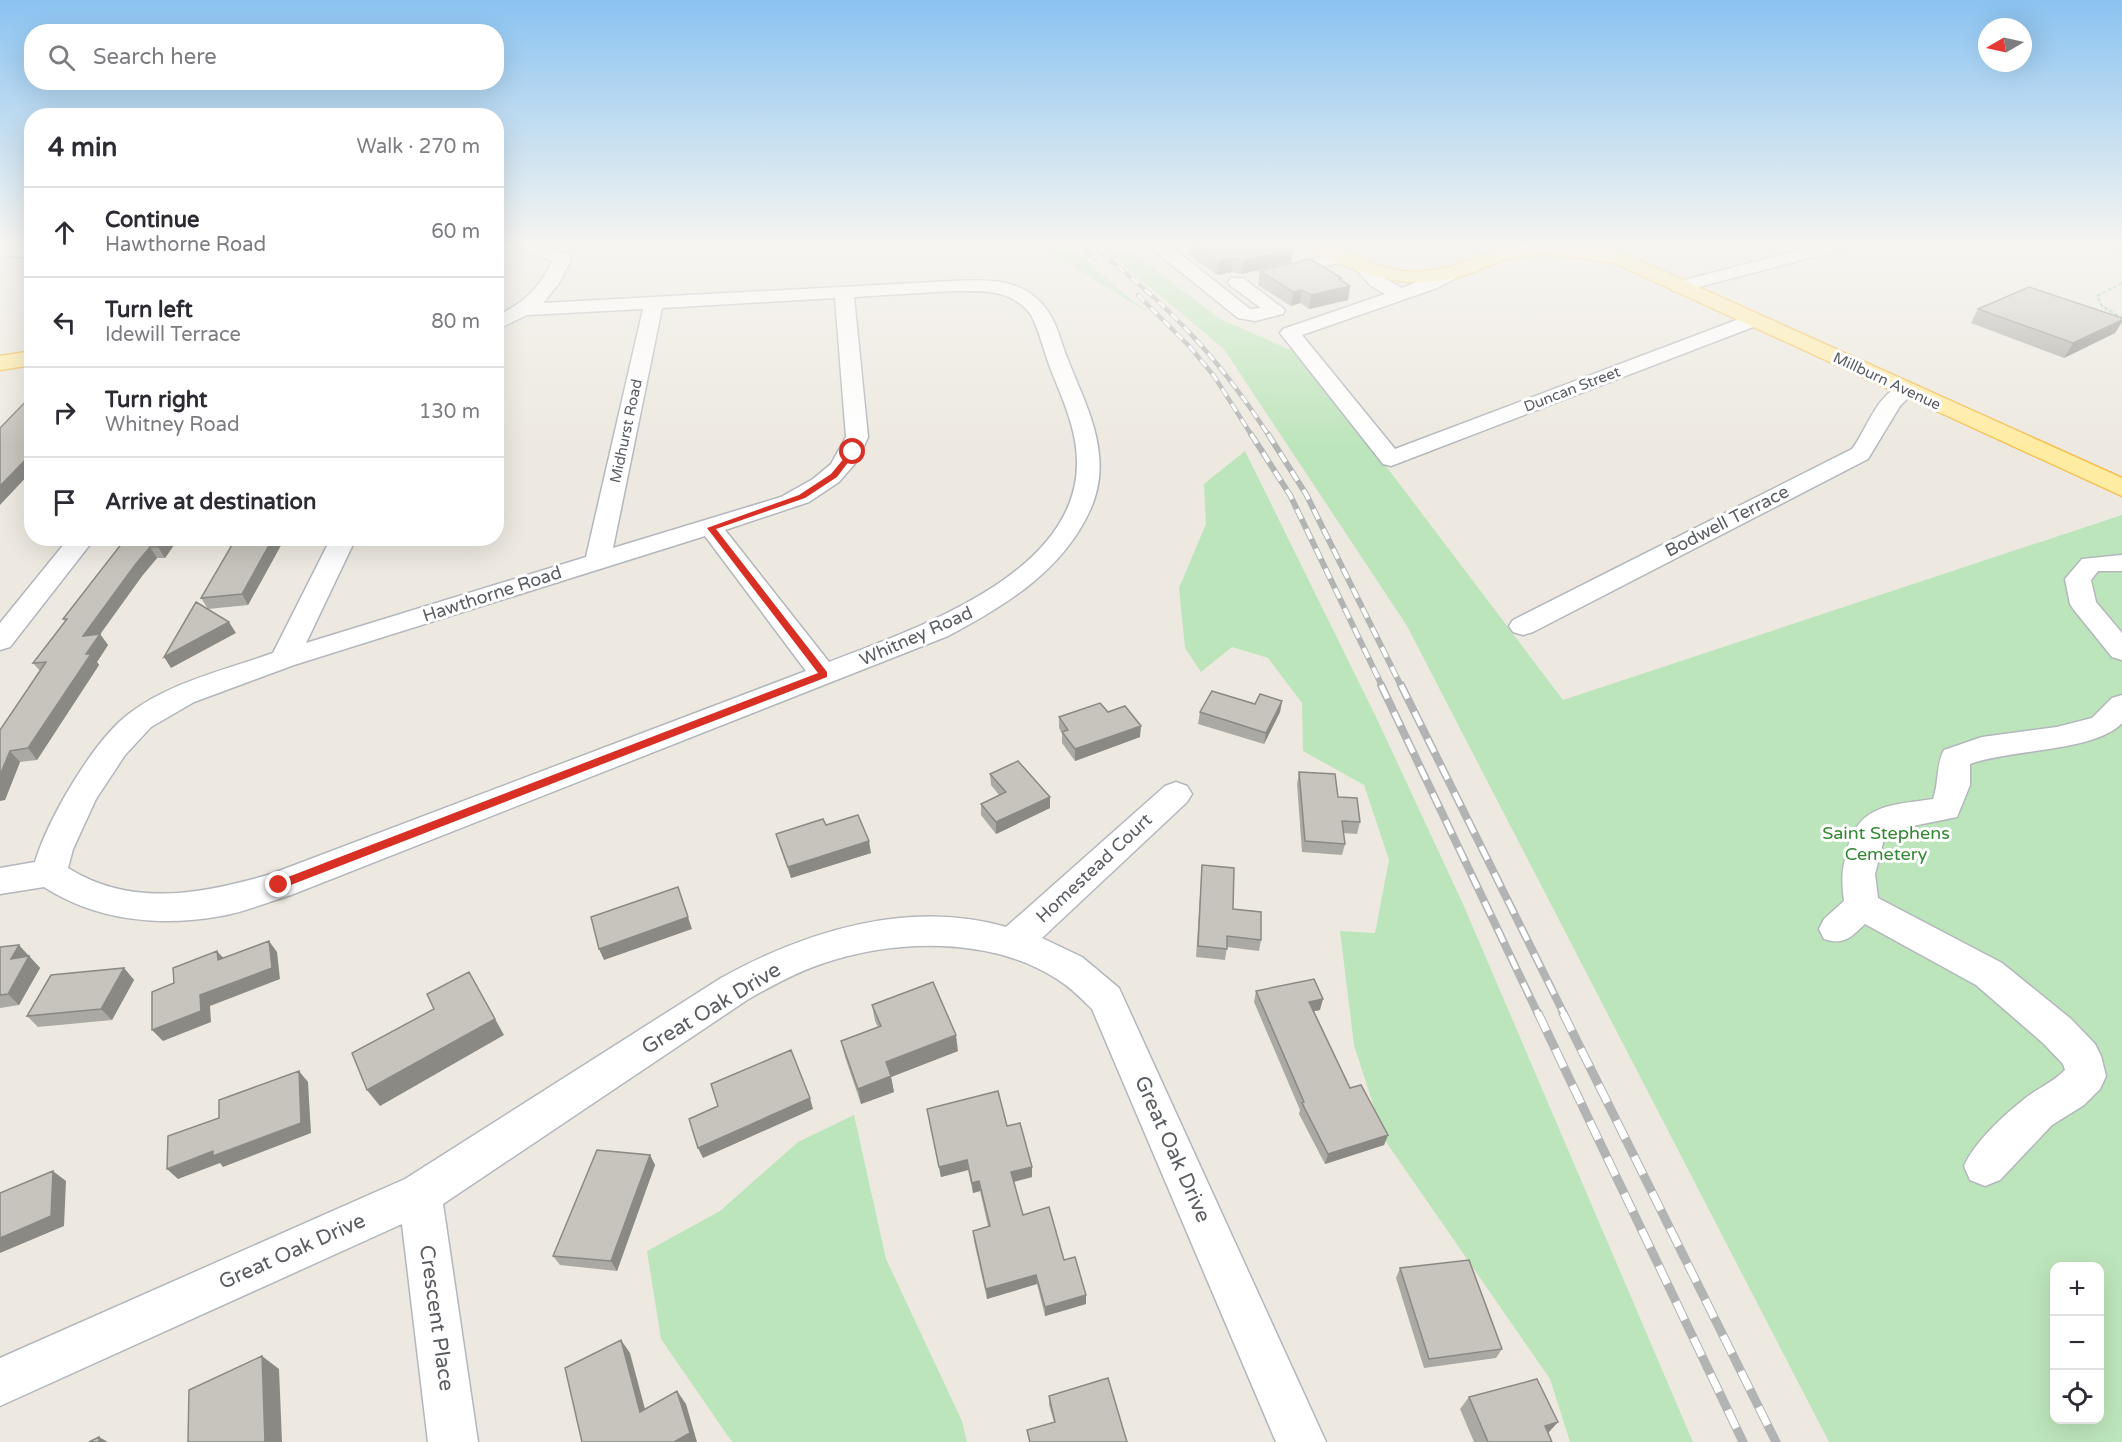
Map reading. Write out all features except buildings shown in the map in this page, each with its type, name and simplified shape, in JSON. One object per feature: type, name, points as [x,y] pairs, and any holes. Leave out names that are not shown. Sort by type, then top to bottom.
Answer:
[{"type":"main road","name":"Millburn Avenue","points":[[1734,311],[2122,488]]},
{"type":"main road","points":[[0,363],[24,359]]},
{"type":"street","name":"Whitney Road","points":[[504,320],[521,311]]},
{"type":"street","name":"Midhurst Road","points":[[598,560],[652,311]]},
{"type":"street","name":"Hawthorne Road","points":[[49,873],[56,849],[82,796],[114,747],[141,720],[184,695],[284,660],[598,560],[711,528],[802,496],[834,475],[853,452],[857,437],[846,311]]},
{"type":"street","name":"Whitney Road","points":[[49,873],[74,889],[108,902],[180,908],[223,902],[279,885],[938,630],[1002,594],[1035,567],[1065,532],[1077,512],[1089,472],[1084,435],[1037,311]]},
{"type":"street","points":[[1242,311],[1256,315],[1271,311]]},
{"type":"street","name":"Duncan Street","points":[[1353,311],[1290,333],[1391,459],[1754,320]]},
{"type":"street","name":"Bodwell Terrace","points":[[1523,626],[1860,454],[1871,440],[1895,395],[1906,390]]},
{"type":"street","points":[[711,528],[824,675]]},
{"type":"street","points":[[0,641],[77,546]]},
{"type":"street","points":[[284,660],[340,546]]},
{"type":"street","points":[[2122,563],[2091,564],[2079,579],[2084,604],[2122,651]]},
{"type":"street","points":[[1985,1166],[2038,1112],[2070,1092],[2086,1077],[2080,1056],[2057,1031],[1989,974],[1850,917],[1869,832],[1890,818],[1946,809],[1954,785],[1955,758],[1982,748],[2057,738],[2103,724],[2122,705]]},
{"type":"street","name":"Homestead Court","points":[[1013,943],[1176,794]]},
{"type":"street","points":[[0,881],[49,873]]},
{"type":"street","name":"Great Oak Drive","points":[[0,1382],[420,1194],[734,989],[783,963],[847,942],[900,933],[957,934],[1013,943],[1065,964],[1106,999],[1301,1442]]},
{"type":"street","name":"Crescent Place","points":[[420,1194],[453,1442]]},
{"type":"green space","name":"Saint Stephens Cemetery","points":[[1179,311],[1210,311],[1220,319],[1302,355],[1563,700],[2122,515],[2122,1442],[1829,1442],[1407,626],[1224,349]]},
{"type":"green space","points":[[1245,451],[1377,719],[1463,904],[1693,1442],[1570,1442],[1550,1379],[1384,1139],[1354,1045],[1340,931],[1375,933],[1389,860],[1364,785],[1303,751],[1302,703],[1268,658],[1232,647],[1201,672],[1185,648],[1179,588],[1206,524],[1204,484]]},
{"type":"green space","points":[[854,1115],[886,1259],[962,1421],[967,1442],[732,1442],[661,1339],[647,1251],[720,1211],[798,1142]]},
{"type":"railway","points":[[1154,311],[1190,347],[1214,376],[1252,436]]},
{"type":"railway","points":[[1168,311],[1209,355],[1269,436]]},
{"type":"railway","points":[[1251,434],[1290,495],[1382,686]]},
{"type":"railway","points":[[1268,434],[1306,494],[1401,686]]},
{"type":"railway","points":[[1381,685],[1538,1014]]},
{"type":"railway","points":[[1401,685],[1564,1014]]},
{"type":"railway","points":[[1538,1013],[1743,1442]]},
{"type":"railway","points":[[1563,1013],[1776,1442]]},
{"type":"route","points":[[279,885],[824,675],[711,528],[789,502],[814,490],[842,468],[853,452]]}]
